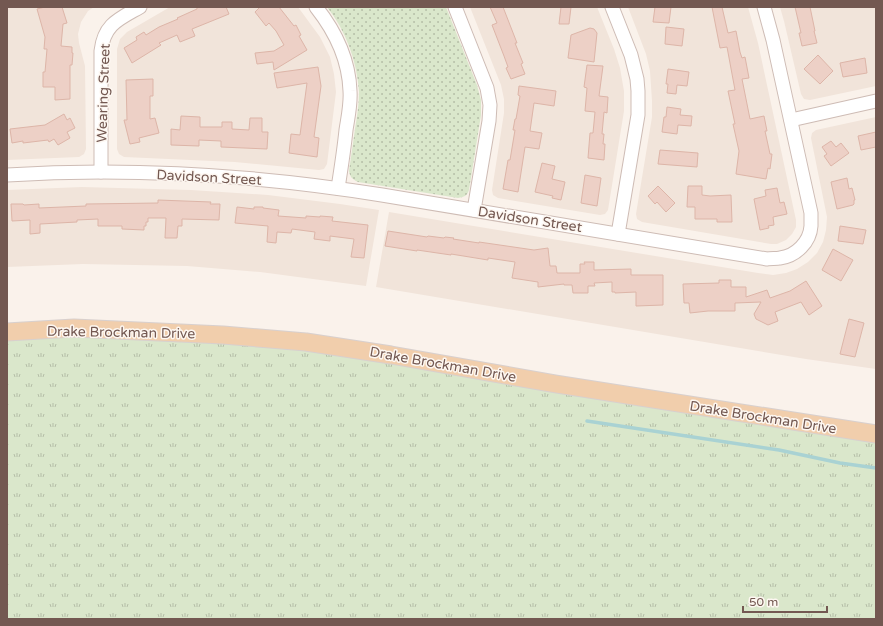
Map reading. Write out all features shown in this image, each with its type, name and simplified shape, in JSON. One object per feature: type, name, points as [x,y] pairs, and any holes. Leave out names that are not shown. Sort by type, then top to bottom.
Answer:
[{"type":"main road","name":"Drake Brockman Drive","points":[[7,332],[74,328],[223,335],[306,342],[391,355],[556,384],[876,434]]},
{"type":"street","name":"Wearing Street","points":[[101,172],[102,44],[107,31],[115,21],[140,7]]},
{"type":"street","points":[[316,7],[335,35],[344,57],[350,91],[349,112],[338,188]]},
{"type":"street","points":[[455,7],[487,88],[490,105],[489,121],[474,210]]},
{"type":"street","points":[[612,7],[631,55],[637,79],[638,91],[638,115],[618,234]]},
{"type":"street","name":"Davidson Street","points":[[7,175],[62,172],[101,172],[219,176],[279,181],[338,188],[767,259],[781,258],[799,250],[807,239],[811,227],[811,213],[773,40],[764,7]]},
{"type":"street","points":[[791,120],[876,101]]},
{"type":"shaded area","points":[[7,7],[94,7],[88,11],[81,22],[78,34],[85,66],[86,149],[84,154],[79,157],[7,160]]},
{"type":"shaded area","points":[[170,7],[298,7],[320,37],[330,57],[334,74],[336,92],[327,164],[324,169],[319,170],[235,162],[124,157],[119,154],[117,149],[117,49],[120,39],[127,32]]},
{"type":"shaded area","points":[[470,7],[597,7],[614,49],[620,68],[624,91],[624,111],[608,210],[605,214],[600,215],[498,198],[493,195],[492,190],[504,113],[504,99],[501,85]]},
{"type":"shaded area","points":[[628,7],[748,7],[758,43],[796,220],[796,227],[786,240],[777,244],[771,244],[642,222],[637,219],[636,214],[652,117],[652,101],[650,71],[646,54]]},
{"type":"shaded area","points":[[780,7],[876,7],[876,86],[810,100],[804,99],[801,94]]},
{"type":"shaded area","points":[[876,117],[876,369],[806,359],[376,287],[389,212],[758,273],[773,275],[786,273],[797,269],[808,262],[817,253],[823,242],[826,230],[827,217],[811,138],[812,133],[816,130]]},
{"type":"shaded area","points":[[82,187],[191,190],[268,195],[379,210],[366,286],[260,272],[187,266],[83,264],[7,267],[7,190]]},
{"type":"green space","points":[[327,7],[446,7],[477,85],[481,100],[481,115],[469,190],[465,196],[458,198],[358,182],[352,178],[349,171],[358,106],[358,80],[353,58],[345,36],[334,16]]},
{"type":"green space","points":[[7,332],[223,335],[876,434],[876,619],[7,619]]},
{"type":"building","points":[[45,7],[62,7],[67,23],[63,24],[61,46],[72,47],[72,65],[70,65],[70,99],[55,100],[55,87],[43,87],[43,72],[45,72],[47,49],[44,49],[45,37],[37,9]]},
{"type":"building","points":[[197,7],[226,7],[229,14],[192,29],[195,36],[180,42],[177,35],[159,43],[161,45],[132,63],[124,48],[137,40],[136,37],[144,32],[146,35],[159,27],[197,9]]},
{"type":"building","points":[[260,7],[279,7],[294,26],[296,25],[301,35],[299,36],[307,50],[274,70],[273,62],[257,64],[255,53],[274,51],[284,45],[276,31],[269,23],[266,26],[255,12]]},
{"type":"building","points":[[490,7],[503,7],[517,43],[515,43],[523,63],[521,64],[525,74],[511,79],[492,25],[497,23]]},
{"type":"building","points":[[561,7],[571,7],[569,24],[559,24]]},
{"type":"building","points":[[655,7],[671,7],[669,23],[653,22]]},
{"type":"building","points":[[712,7],[722,7],[728,33],[736,31],[742,58],[745,57],[749,78],[742,79],[750,119],[764,116],[767,131],[765,131],[770,154],[772,154],[770,169],[768,168],[766,179],[736,174],[739,151],[728,91],[735,90],[727,47],[720,48]]},
{"type":"building","points":[[795,7],[810,7],[817,43],[802,46],[799,33],[801,33]]},
{"type":"building","points":[[666,27],[684,29],[682,46],[665,44]]},
{"type":"building","points":[[590,28],[594,29],[597,33],[594,62],[568,58],[571,35]]},
{"type":"building","points":[[818,55],[833,71],[820,84],[804,69]]},
{"type":"building","points":[[865,58],[867,73],[843,77],[840,63]]},
{"type":"building","points":[[587,65],[603,66],[599,96],[608,97],[607,113],[604,112],[602,134],[604,134],[603,144],[605,144],[604,160],[588,158],[590,133],[593,133],[595,112],[585,111],[587,88],[584,87]]},
{"type":"building","points":[[318,67],[321,86],[314,137],[319,138],[317,157],[289,153],[291,134],[300,135],[307,83],[277,88],[274,73]]},
{"type":"building","points":[[668,69],[689,72],[687,86],[677,85],[676,94],[667,93],[668,84],[666,84]]},
{"type":"building","points":[[153,79],[153,96],[150,96],[150,119],[155,118],[159,133],[139,138],[140,142],[130,144],[124,120],[127,120],[126,80]]},
{"type":"building","points":[[519,86],[556,91],[554,106],[534,103],[530,131],[542,133],[539,149],[525,147],[518,192],[503,189],[515,130],[513,130],[520,96],[518,95]]},
{"type":"building","points":[[667,107],[681,109],[680,115],[692,116],[691,126],[678,125],[677,134],[662,132]]},
{"type":"building","points":[[64,114],[67,120],[70,118],[75,128],[67,132],[70,138],[58,145],[54,139],[49,142],[48,140],[12,143],[10,129],[45,125]]},
{"type":"building","points":[[181,116],[200,117],[200,127],[222,127],[222,122],[232,122],[232,129],[249,130],[250,118],[262,118],[262,132],[268,132],[267,149],[221,147],[221,141],[199,140],[199,146],[171,145],[171,129],[180,130]]},
{"type":"building","points":[[876,132],[876,147],[861,150],[858,136]]},
{"type":"building","points":[[831,141],[836,147],[841,143],[849,153],[831,166],[824,156],[827,154],[822,147]]},
{"type":"building","points":[[660,150],[698,153],[697,167],[658,164]]},
{"type":"building","points":[[542,163],[555,166],[552,179],[565,182],[561,200],[552,198],[553,196],[535,192]]},
{"type":"building","points":[[585,175],[601,178],[597,206],[581,203]]},
{"type":"building","points":[[847,178],[849,189],[852,188],[855,200],[854,204],[837,209],[831,182]]},
{"type":"building","points":[[658,186],[675,203],[666,212],[657,202],[655,204],[648,196]]},
{"type":"building","points":[[688,186],[702,186],[702,195],[731,195],[732,222],[717,222],[717,219],[695,219],[695,207],[687,207]]},
{"type":"building","points":[[777,188],[780,203],[784,202],[787,214],[773,217],[774,225],[760,230],[754,199],[766,196],[765,190]]},
{"type":"building","points":[[158,200],[211,202],[210,204],[220,204],[219,220],[182,219],[182,226],[178,226],[177,238],[165,238],[166,218],[148,218],[146,226],[144,226],[144,230],[122,229],[122,226],[98,226],[98,219],[40,224],[40,233],[30,234],[30,220],[12,221],[11,204],[39,204],[39,208],[86,206],[86,204],[158,203]]},
{"type":"building","points":[[237,207],[254,209],[254,207],[263,207],[279,210],[278,216],[306,218],[306,216],[333,217],[332,221],[368,225],[364,258],[351,257],[354,239],[330,236],[330,241],[314,239],[315,232],[292,229],[291,233],[277,232],[276,243],[267,242],[268,226],[235,223]]},
{"type":"building","points":[[840,226],[866,230],[863,244],[838,241]]},
{"type":"building","points":[[388,231],[427,237],[454,238],[453,239],[534,250],[548,248],[550,266],[556,266],[557,273],[580,273],[580,264],[585,264],[584,262],[594,262],[594,270],[631,269],[631,275],[663,275],[663,305],[636,306],[636,292],[612,292],[612,282],[594,283],[595,286],[588,286],[588,293],[573,293],[572,285],[564,284],[538,287],[538,282],[512,278],[515,262],[488,258],[488,260],[385,246]]},
{"type":"building","points":[[833,249],[853,260],[841,281],[822,270]]},
{"type":"building","points":[[719,280],[731,280],[731,287],[746,287],[746,297],[767,290],[770,298],[790,291],[806,281],[822,306],[809,315],[801,302],[775,312],[778,321],[768,325],[756,319],[754,314],[761,302],[735,303],[735,311],[690,313],[689,303],[684,303],[683,284],[719,283]]},
{"type":"building","points":[[849,319],[864,323],[855,357],[840,354]]},
{"type":"waterway","points":[[587,421],[779,450],[840,463],[876,468]]}]
